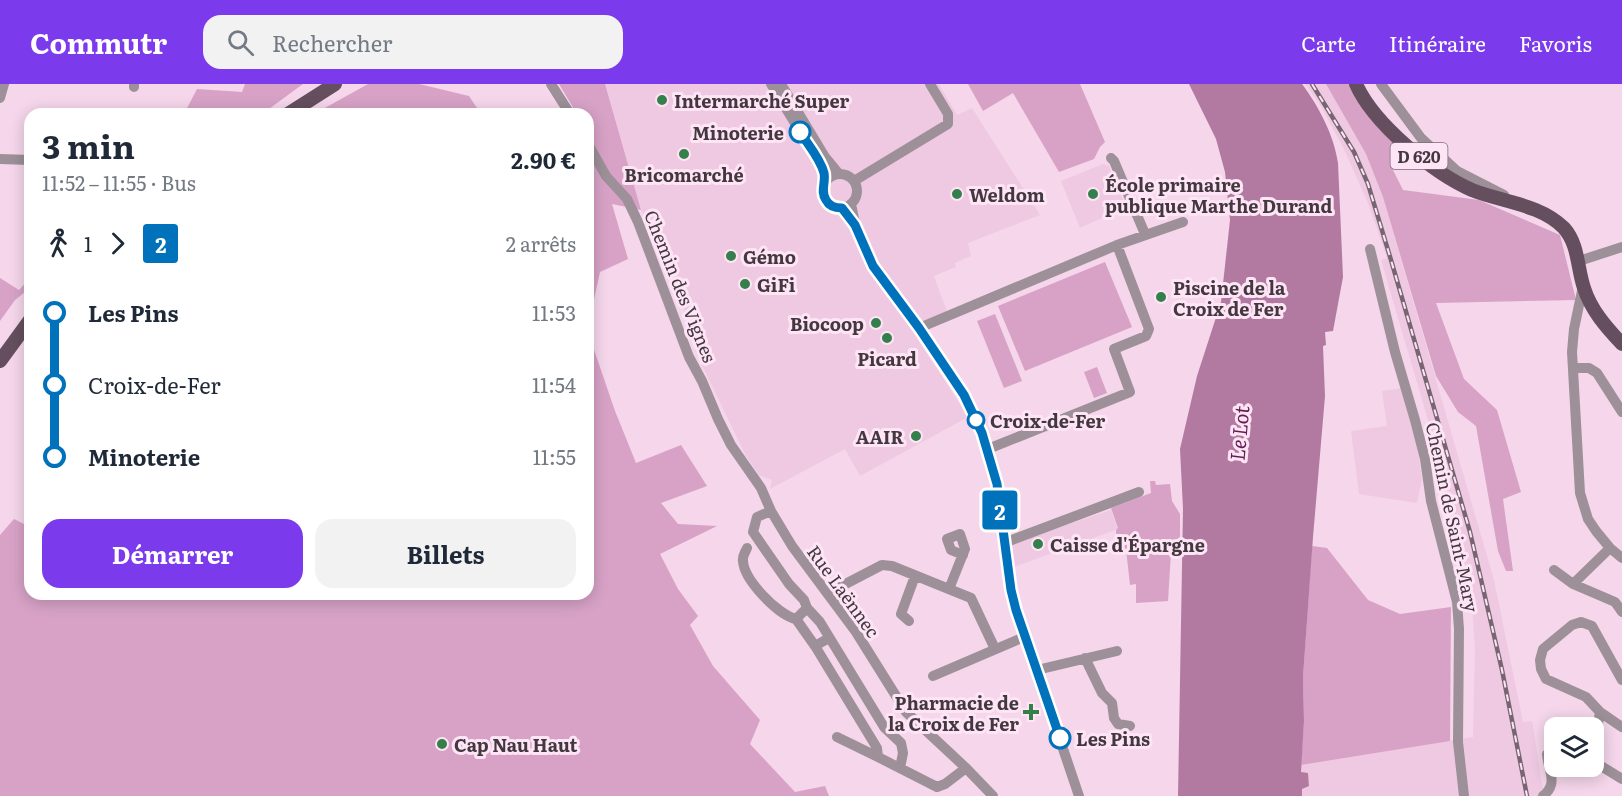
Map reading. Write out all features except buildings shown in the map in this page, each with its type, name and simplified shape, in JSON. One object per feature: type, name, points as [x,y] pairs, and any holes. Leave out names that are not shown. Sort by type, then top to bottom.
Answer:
[{"type":"main road","points":[[296,108],[326,84]]},
{"type":"main road","points":[[297,108],[335,84]]},
{"type":"main road","name":"D 620","points":[[1356,84],[1378,119],[1429,165],[1473,190],[1550,218],[1564,229],[1572,242],[1579,261],[1583,286],[1595,312],[1622,344]]},
{"type":"main road","points":[[0,361],[24,328]]},
{"type":"street","points":[[0,98],[4,84]]},
{"type":"street","points":[[551,84],[566,108]]},
{"type":"street","points":[[771,84],[821,166],[825,183],[823,194],[826,202],[835,208],[847,206],[857,193],[854,181],[847,176],[839,174],[831,177],[825,183]]},
{"type":"street","points":[[781,84],[825,157],[839,174]]},
{"type":"street","points":[[854,181],[948,124],[948,114],[930,84]]},
{"type":"street","points":[[1381,84],[1421,138],[1458,171],[1504,195],[1504,200]]},
{"type":"street","name":"Chemin des Vignes","points":[[594,155],[606,176],[627,199],[638,222],[689,357],[702,381]]},
{"type":"street","points":[[1111,158],[1145,234]]},
{"type":"street","points":[[0,159],[24,160]]},
{"type":"street","points":[[847,206],[873,266],[919,328],[964,395],[988,449],[997,484],[1011,590],[1024,637],[1079,796]]},
{"type":"street","points":[[919,328],[1117,245],[1183,222]]},
{"type":"street","points":[[988,449],[1130,392],[1114,349],[1146,336],[1149,329],[1117,245]]},
{"type":"street","points":[[1579,261],[1622,247]]},
{"type":"street","name":"Chemin de Saint-Mary","points":[[1370,249],[1395,352],[1425,459],[1434,517],[1457,602],[1459,629],[1458,742],[1464,796]]},
{"type":"street","points":[[1583,286],[1572,352],[1580,493],[1588,519],[1610,548],[1622,558]]},
{"type":"street","points":[[1576,320],[1595,312]]},
{"type":"street","points":[[1573,368],[1590,368],[1597,374],[1622,412]]},
{"type":"street","name":"Rue Laënnec","points":[[702,381],[731,445],[754,476],[792,546],[856,632],[906,712],[966,768],[991,795]]},
{"type":"street","points":[[1004,543],[1139,492]]},
{"type":"street","points":[[771,511],[757,517],[753,532],[789,584],[820,622],[884,727],[901,743],[903,753],[900,768]]},
{"type":"street","points":[[747,548],[742,558],[744,568],[761,593],[777,609],[788,617],[796,619],[877,748],[878,757]]},
{"type":"street","points":[[1573,584],[1610,548]]},
{"type":"street","points":[[950,589],[963,555]]},
{"type":"street","points":[[828,593],[882,565],[892,566],[971,598],[995,650]]},
{"type":"street","points":[[1554,570],[1573,584],[1615,602],[1622,612]]},
{"type":"street","points":[[909,621],[901,614],[915,576]]},
{"type":"street","points":[[796,619],[807,608]]},
{"type":"street","points":[[1622,680],[1592,626],[1581,622],[1572,625],[1543,649],[1540,660],[1546,679],[1586,697],[1600,712],[1622,728]]},
{"type":"street","points":[[933,675],[1024,637]]},
{"type":"street","points":[[815,646],[829,638]]},
{"type":"street","points":[[1037,670],[1117,651]]},
{"type":"street","points":[[1085,658],[1101,693],[1112,703],[1114,718],[1118,724],[1130,726]]},
{"type":"street","points":[[1599,717],[1600,712]]},
{"type":"street","points":[[837,737],[937,787],[945,784],[966,768]]},
{"type":"street","points":[[1604,768],[1622,779]]},
{"type":"street","points":[[1543,796],[1549,791],[1552,777]]},
{"type":"shaded area","points":[[245,84],[303,84],[270,108],[187,108],[197,89],[242,92]]},
{"type":"shaded area","points":[[368,84],[419,84],[469,96],[477,108],[325,108]]},
{"type":"shaded area","points":[[559,84],[605,84],[641,210],[612,204],[628,259],[600,272],[594,300],[594,108],[573,108]]},
{"type":"shaded area","points":[[605,84],[939,84],[957,115],[972,108],[1040,215],[968,243],[971,256],[955,263],[956,267],[934,276],[947,312],[926,320],[914,333],[968,417],[860,476],[845,449],[770,489],[772,480],[759,475],[745,454],[696,353],[683,305],[664,268],[641,210]]},
{"type":"shaded area","points":[[968,84],[1080,84],[1105,142],[1094,159],[1059,172],[1013,93],[983,111]]},
{"type":"shaded area","points":[[1305,84],[1326,84],[1366,154],[1383,197],[1494,580],[1523,722],[1532,721],[1544,796],[1302,796],[1302,789],[1309,786],[1308,773],[1301,773],[1301,765],[1473,737],[1475,649],[1472,605],[1465,572],[1440,476],[1435,444],[1381,260],[1387,258],[1368,203],[1343,147],[1319,103]]},
{"type":"shaded area","points":[[1326,84],[1351,84],[1407,156],[1391,166],[1403,190],[1479,200],[1560,235],[1576,300],[1436,303],[1464,379],[1497,410],[1521,492],[1503,499],[1513,571],[1506,571],[1498,551],[1476,426],[1458,412],[1436,376],[1383,197],[1366,154]]},
{"type":"shaded area","name":"École primaire publique Marthe Durand","points":[[1103,164],[1109,166],[1126,207],[1080,228],[1061,181]]},
{"type":"shaded area","points":[[1105,262],[1132,327],[1025,371],[998,306]]},
{"type":"shaded area","points":[[0,278],[19,290],[24,285],[24,293],[15,300],[0,321]]},
{"type":"shaded area","points":[[995,314],[1022,381],[1004,388],[977,321]]},
{"type":"shaded area","points":[[594,350],[636,463],[681,445],[707,486],[661,503],[678,524],[717,526],[660,554],[678,589],[698,616],[690,625],[713,666],[760,720],[750,744],[795,792],[825,786],[829,796],[0,796],[0,535],[14,519],[24,524],[24,600],[594,600]]},
{"type":"shaded area","points":[[1097,367],[1107,393],[1094,398],[1084,372]]},
{"type":"shaded area","points":[[1403,388],[1414,425],[1422,479],[1417,503],[1359,494],[1351,431],[1387,426],[1382,391]]},
{"type":"shaded area","points":[[1150,481],[1155,481],[1156,485],[1170,484],[1172,501],[1180,514],[1180,552],[1171,552],[1168,601],[1136,603],[1136,584],[1130,585],[1126,549],[1117,552],[1116,530],[1118,528],[1111,508],[1151,493]]},
{"type":"shaded area","points":[[1111,510],[1118,529],[1014,567],[1010,544]]},
{"type":"shaded area","points":[[1312,546],[1327,548],[1368,600],[1400,614],[1451,607],[1450,741],[1301,765],[1304,721],[1303,677]]},
{"type":"water","name":"Le Lot","points":[[1189,84],[1302,84],[1325,122],[1338,163],[1343,277],[1333,331],[1325,332],[1326,345],[1323,346],[1325,396],[1303,677],[1304,721],[1301,772],[1308,773],[1309,786],[1302,789],[1302,796],[1178,796],[1183,509],[1180,449],[1197,376],[1221,302],[1230,220],[1225,172],[1216,139]]},
{"type":"railway","points":[[1312,84],[1354,152],[1368,184],[1391,260],[1470,532],[1502,670],[1527,796]]},
{"type":"bus line","name":"2","points":[[800,132],[824,173],[823,194],[826,202],[835,208],[842,208],[855,225],[873,266],[919,328],[964,395],[982,433],[997,484],[1011,590],[1016,610],[1060,738]]},
{"type":"place","name":"Intermarché Super","points":[[662,100]]},
{"type":"place","name":"Minoterie","points":[[800,132]]},
{"type":"place","name":"Bricomarché","points":[[684,154]]},
{"type":"place","name":"Weldom","points":[[957,194]]},
{"type":"place","name":"École primaire publique Marthe Durand","points":[[1093,194]]},
{"type":"place","name":"Gémo","points":[[731,256]]},
{"type":"place","name":"GiFi","points":[[745,284]]},
{"type":"place","name":"Piscine de la Croix de Fer","points":[[1161,297]]},
{"type":"place","name":"Biocoop","points":[[876,323]]},
{"type":"place","name":"Picard","points":[[887,338]]},
{"type":"place","name":"Croix-de-Fer","points":[[976,420]]},
{"type":"place","name":"AAIR","points":[[916,436]]},
{"type":"place","name":"Caisse d'Épargne","points":[[1038,544]]},
{"type":"place","name":"Pharmacie de la Croix de Fer","points":[[1031,712]]},
{"type":"place","name":"Les Pins","points":[[1060,738]]},
{"type":"place","name":"Cap Nau Haut","points":[[442,744]]}]
